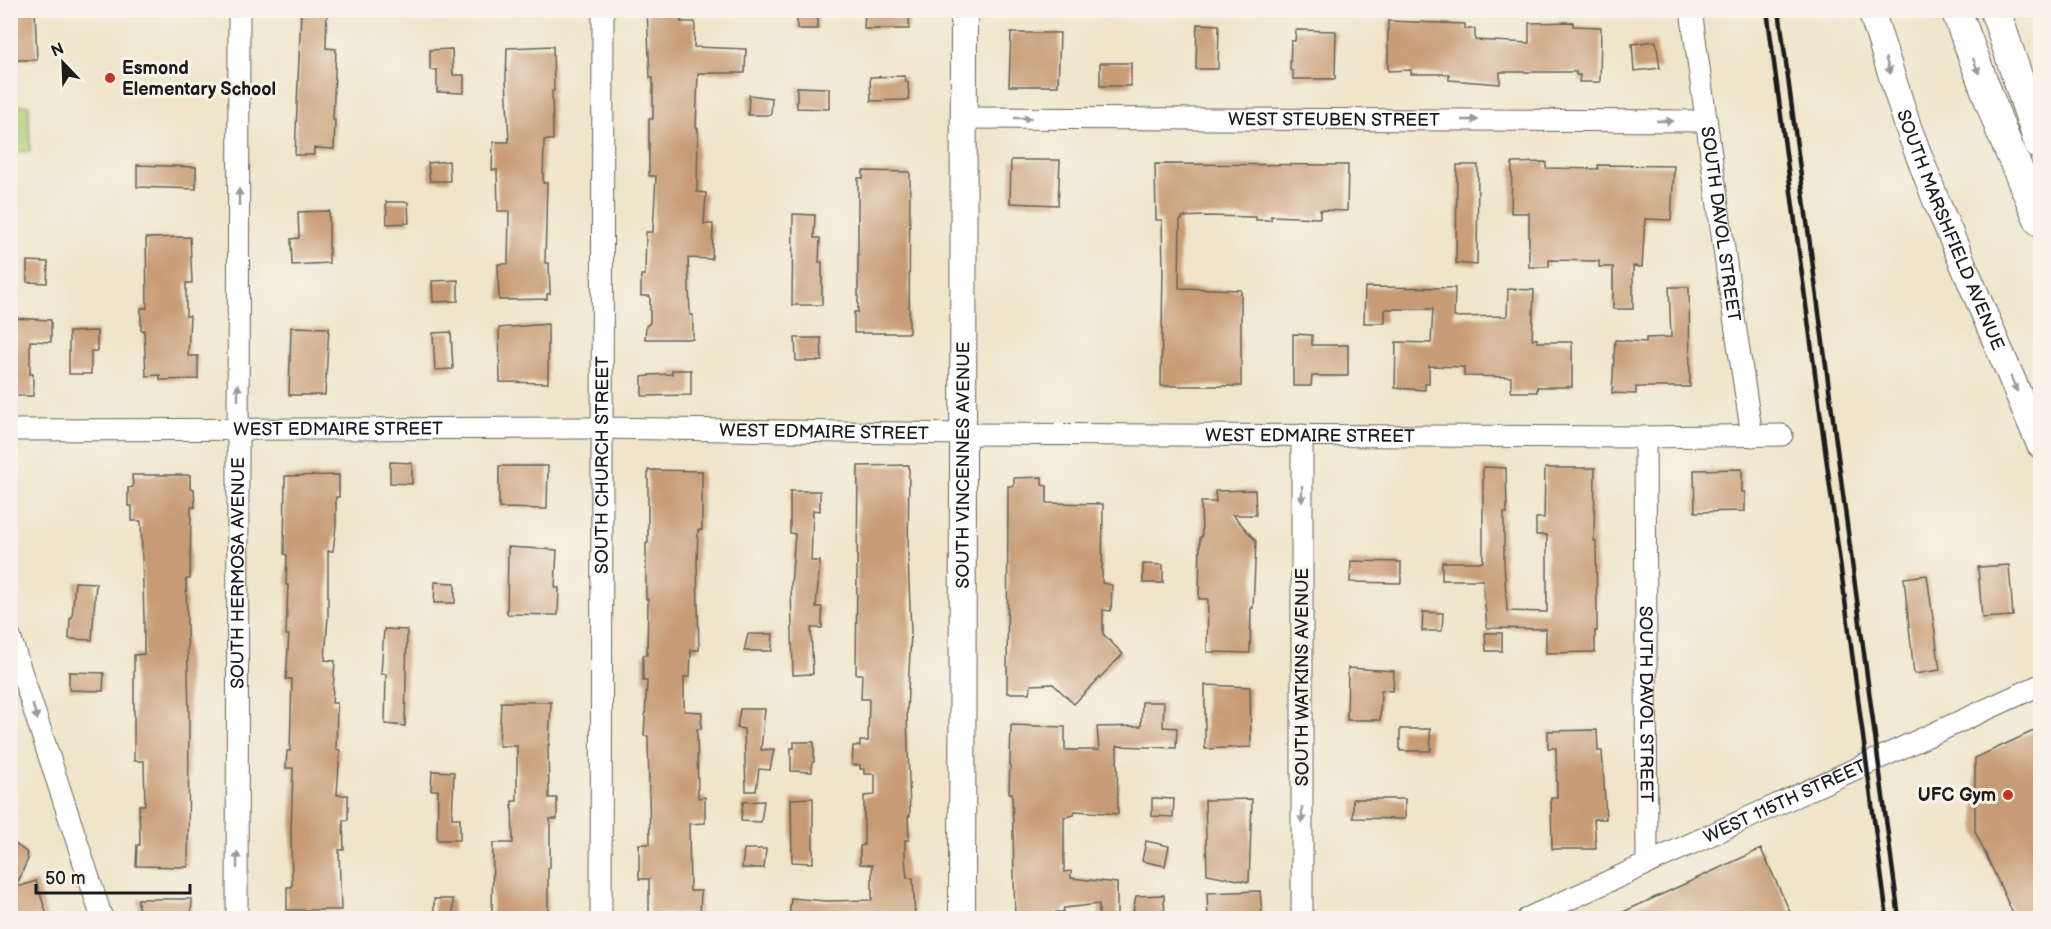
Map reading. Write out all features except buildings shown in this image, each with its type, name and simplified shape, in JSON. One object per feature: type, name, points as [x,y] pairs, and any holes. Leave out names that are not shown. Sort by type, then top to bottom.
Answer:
[{"type":"highway","points":[[1956,10],[2002,133],[2040,221]]},
{"type":"highway","points":[[1995,10],[2040,145]]},
{"type":"main road","name":"SOUTH VINCENNES AVENUE","points":[[962,918],[964,10]]},
{"type":"main road","name":"SOUTH MARSHFIELD AVENUE","points":[[1871,10],[1908,127],[1937,203],[2040,445]]},
{"type":"street","name":"SOUTH HERMOSA AVENUE","points":[[237,918],[239,10]]},
{"type":"street","name":"SOUTH CHURCH STREET","points":[[601,918],[603,10]]},
{"type":"street","name":"SOUTH DAVOL STREET","points":[[1691,10],[1752,436]]},
{"type":"street","name":"WEST STEUBEN STREET","points":[[964,118],[1706,121]]},
{"type":"street","name":"WEST EDMAIRE STREET","points":[[10,429],[602,428],[963,434],[1645,437],[1782,435]]},
{"type":"street","name":"SOUTH WATKINS AVENUE","points":[[1302,435],[1302,918]]},
{"type":"street","name":"SOUTH DAVOL STREET","points":[[1645,437],[1647,864]]},
{"type":"street","points":[[10,637],[102,918]]},
{"type":"street","name":"WEST 115TH STREET","points":[[1528,918],[2040,685]]},
{"type":"green space","points":[[10,105],[29,105],[30,151],[11,152]]},
{"type":"railway","points":[[1767,10],[1887,918]]},
{"type":"railway","points":[[1779,10],[1899,918]]},
{"type":"place","name":"Esmond Elementary School","points":[[110,78]]},
{"type":"place","name":"UFC Gym","points":[[2008,795]]}]
